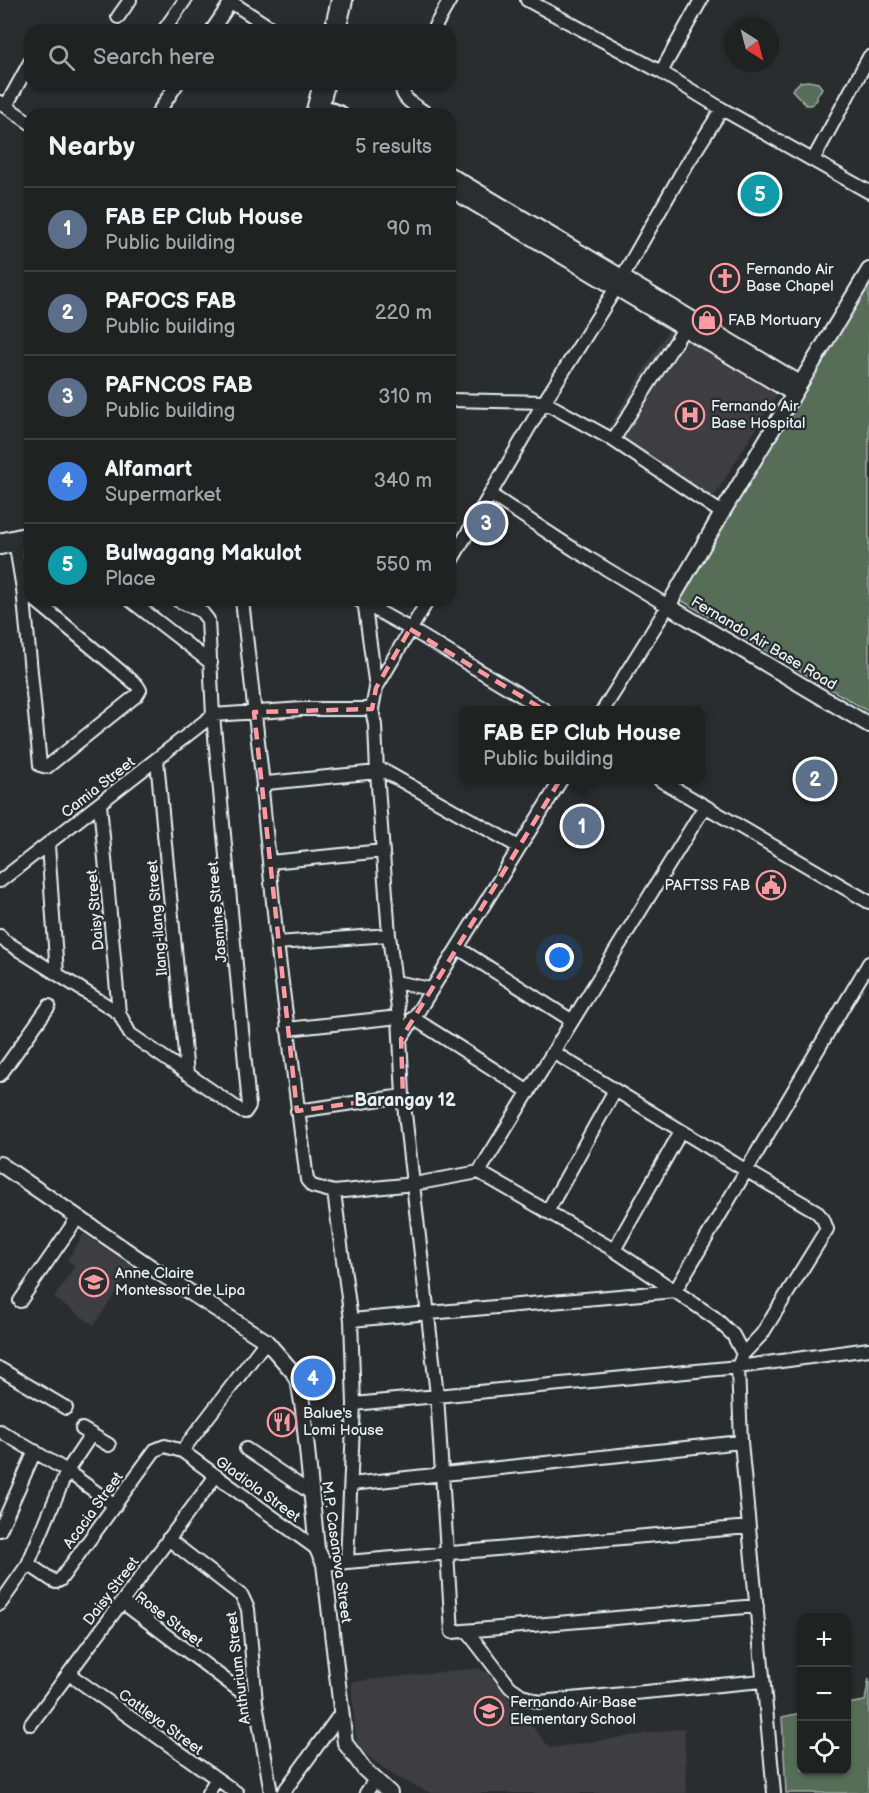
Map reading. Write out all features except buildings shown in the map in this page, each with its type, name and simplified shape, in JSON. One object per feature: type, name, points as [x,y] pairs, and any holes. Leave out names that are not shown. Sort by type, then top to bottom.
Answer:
[{"type":"highway","points":[[336,24],[342,0]]},
{"type":"highway","points":[[317,108],[322,90]]},
{"type":"street","points":[[118,17],[130,0]]},
{"type":"street","points":[[168,24],[185,0]]},
{"type":"street","points":[[436,24],[450,0]]},
{"type":"street","points":[[527,0],[661,72],[869,192]]},
{"type":"street","points":[[661,72],[701,0]]},
{"type":"street","points":[[216,24],[229,1],[265,24]]},
{"type":"street","points":[[813,160],[869,57]]},
{"type":"street","points":[[24,71],[3,104],[24,119]]},
{"type":"street","points":[[161,108],[173,90]]},
{"type":"street","points":[[402,90],[406,100],[418,108]]},
{"type":"street","points":[[456,553],[544,402],[619,283],[682,172],[722,109]]},
{"type":"street","points":[[456,180],[494,209]]},
{"type":"street","points":[[456,192],[510,218],[797,388]]},
{"type":"street","name":"Fernando Air Base Road","points":[[869,270],[668,606],[869,725]]},
{"type":"street","points":[[613,441],[688,323]]},
{"type":"street","points":[[456,400],[544,402],[613,441],[722,513]]},
{"type":"street","points":[[491,495],[574,550],[668,606],[606,706]]},
{"type":"street","points":[[15,540],[24,583]]},
{"type":"street","points":[[27,606],[40,765],[47,767],[137,695],[140,690],[137,685],[42,606]]},
{"type":"street","points":[[138,606],[211,663]]},
{"type":"street","name":"Jasmine Street","points":[[187,1074],[241,1112],[245,1112],[249,1106],[213,715],[208,620],[201,611],[190,606]]},
{"type":"street","points":[[243,606],[263,785],[277,943],[307,1180],[312,1186],[334,1192],[414,1185],[479,1172],[614,1250],[715,1318],[733,1335],[742,1354]]},
{"type":"street","points":[[363,606],[376,687]]},
{"type":"street","points":[[371,606],[537,706]]},
{"type":"street","points":[[424,606],[376,687],[372,708],[404,1096],[437,1395],[452,1632],[757,1606]]},
{"type":"street","points":[[213,715],[372,708]]},
{"type":"street","name":"Camia Street","points":[[0,881],[213,715]]},
{"type":"street","name":"Ilang-ilang Street","points":[[157,760],[187,1074]]},
{"type":"street","points":[[263,785],[377,770],[519,847]]},
{"type":"street","points":[[401,1038],[558,784]]},
{"type":"street","points":[[667,784],[869,902]]},
{"type":"street","name":"Daisy Street","points":[[100,804],[119,1013]]},
{"type":"street","points":[[479,1172],[705,806]]},
{"type":"street","points":[[48,845],[57,974]]},
{"type":"street","points":[[270,862],[383,851]]},
{"type":"street","points":[[277,943],[389,935]]},
{"type":"street","points":[[0,936],[119,1013],[130,1034],[187,1074]]},
{"type":"street","points":[[458,948],[572,1020]]},
{"type":"street","points":[[675,1291],[869,963]]},
{"type":"street","points":[[395,982],[430,989]]},
{"type":"street","points":[[0,1075],[49,1006]]},
{"type":"street","points":[[288,1029],[399,1017]]},
{"type":"street","points":[[413,1018],[529,1092]]},
{"type":"street","points":[[553,1052],[816,1211],[823,1219],[827,1229],[762,1334],[742,1354],[738,1367],[741,1442],[774,1793]]},
{"type":"street","points":[[547,1212],[615,1090]]},
{"type":"street","points":[[297,1111],[404,1096]]},
{"type":"street","points":[[614,1250],[681,1131]]},
{"type":"street","name":"M.P. Casanova Street","points":[[0,1164],[152,1268],[266,1341],[293,1372],[299,1385],[317,1549],[324,1564],[345,1743],[354,1757],[390,1793]]},
{"type":"street","points":[[334,1192],[351,1320],[354,1404],[347,1561]]},
{"type":"street","points":[[20,1300],[78,1217]]},
{"type":"street","points":[[351,1320],[675,1291]]},
{"type":"street","points":[[182,1451],[266,1341]]},
{"type":"street","points":[[354,1404],[738,1367],[869,1349]]},
{"type":"street","points":[[0,1369],[66,1408]]},
{"type":"street","points":[[0,1431],[67,1471],[115,1506]]},
{"type":"street","points":[[0,1604],[28,1564],[67,1471],[87,1432],[109,1444]]},
{"type":"street","points":[[351,1484],[741,1442]]},
{"type":"street","name":"Acacia Street","points":[[28,1564],[56,1582],[60,1580],[155,1450],[165,1446],[182,1451]]},
{"type":"street","points":[[246,1449],[311,1493]]},
{"type":"street","points":[[0,1530],[35,1451]]},
{"type":"street","name":"Gladiola Street","points":[[182,1451],[317,1549]]},
{"type":"street","name":"Daisy Street","points":[[31,1724],[215,1476]]},
{"type":"street","points":[[324,1564],[749,1527]]},
{"type":"street","name":"Anthurium Street","points":[[168,1539],[242,1596],[248,1608],[256,1703],[271,1793]]},
{"type":"street","name":"Rose Street","points":[[122,1602],[256,1703]]},
{"type":"street","points":[[467,1631],[510,1687],[538,1702],[762,1681]]},
{"type":"street","name":"Cattleya Street","points":[[69,1674],[237,1793]]},
{"type":"street","points":[[283,1793],[340,1713]]},
{"type":"street","points":[[208,1793],[216,1780]]},
{"type":"street","points":[[366,1793],[375,1780]]},
{"type":"highlighted area","points":[[410,629],[587,736],[401,1039],[403,1096],[297,1111],[254,712],[372,709],[376,688]]},
{"type":"shaded area","name":"Fernando Air Base Hospital","points":[[669,329],[777,395],[711,501],[604,435]]},
{"type":"shaded area","name":"Anne Claire Montessori de Lipa","points":[[84,1234],[133,1267],[94,1325],[54,1298],[75,1266],[67,1260]]},
{"type":"shaded area","points":[[478,1668],[488,1673],[550,1748],[684,1728],[687,1793],[431,1793],[396,1777],[357,1748],[351,1682]]},
{"type":"green space","points":[[800,82],[818,83],[822,88],[817,100],[811,105],[806,105],[792,90]]},
{"type":"green space","points":[[869,284],[869,712],[679,599]]},
{"type":"green space","points":[[869,1678],[869,1793],[786,1793],[782,1717],[797,1714],[797,1775],[851,1775],[851,1703],[865,1701]]},
{"type":"place","name":"Bulwagang Makulot","points":[[760,194]]},
{"type":"place","name":"Fernando Air Base Chapel","points":[[725,278]]},
{"type":"place","name":"FAB Mortuary","points":[[707,320]]},
{"type":"place","name":"Fernando Air Base Hospital","points":[[690,415]]},
{"type":"place","name":"PAFNCOS FAB","points":[[486,523]]},
{"type":"place","name":"PAFOCS FAB","points":[[815,779]]},
{"type":"place","name":"FAB EP Club House","points":[[582,826]]},
{"type":"place","name":"PAFTSS FAB","points":[[771,885]]},
{"type":"place","name":"Anne Claire Montessori de Lipa","points":[[94,1282]]},
{"type":"place","name":"Alfamart","points":[[313,1378]]},
{"type":"place","name":"Balue's Lomi House","points":[[282,1422]]},
{"type":"place","name":"Fernando Air Base Elementary School","points":[[489,1711]]},
{"type":"district","name":"Barangay 12","points":[[405,1100]]}]
